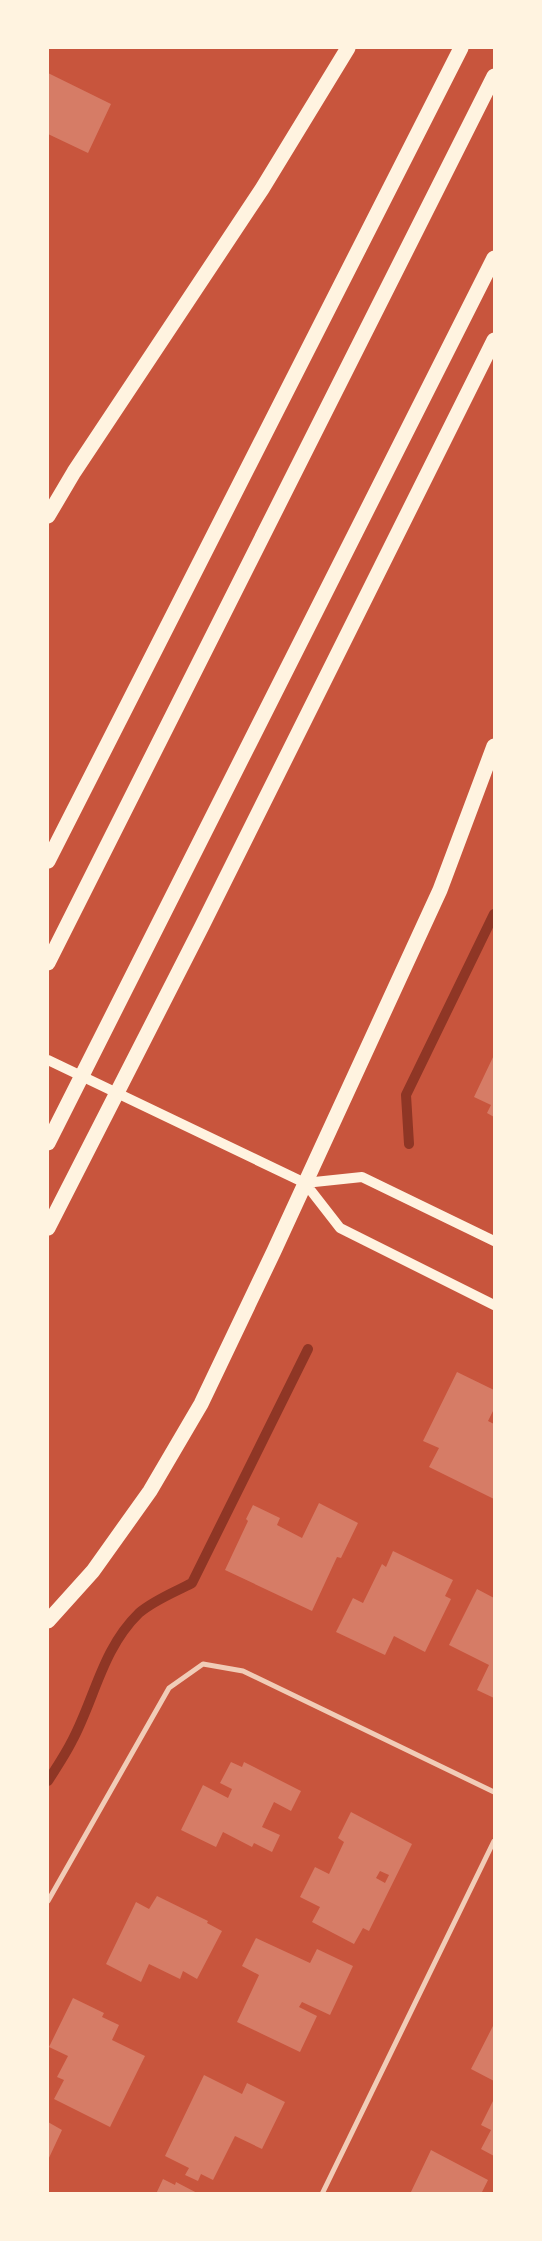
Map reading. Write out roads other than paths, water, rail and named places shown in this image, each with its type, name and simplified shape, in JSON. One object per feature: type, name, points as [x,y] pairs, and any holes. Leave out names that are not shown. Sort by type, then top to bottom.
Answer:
[{"type":"highway","points":[[48,516],[74,472],[262,189],[348,48]]},
{"type":"highway","points":[[48,861],[461,48]]},
{"type":"highway","points":[[48,963],[494,76]]},
{"type":"highway","points":[[48,1143],[494,258]]},
{"type":"highway","points":[[48,1228],[202,926],[494,340]]},
{"type":"highway","points":[[48,1621],[92,1571],[150,1491],[200,1404],[305,1183],[440,890],[494,746]]},
{"type":"main road","points":[[48,1060],[305,1183],[340,1228],[494,1305]]},
{"type":"main road","points":[[305,1183],[362,1177],[494,1241]]},
{"type":"street","points":[[48,1901],[169,1688],[203,1664],[243,1671],[494,1792]]},
{"type":"street","points":[[322,2194],[494,1841]]},
{"type":"waterway","points":[[409,1144],[406,1095],[494,914]]},
{"type":"waterway","points":[[48,1781],[72,1741],[100,1674],[126,1627],[145,1608],[192,1583],[308,1349]]}]
